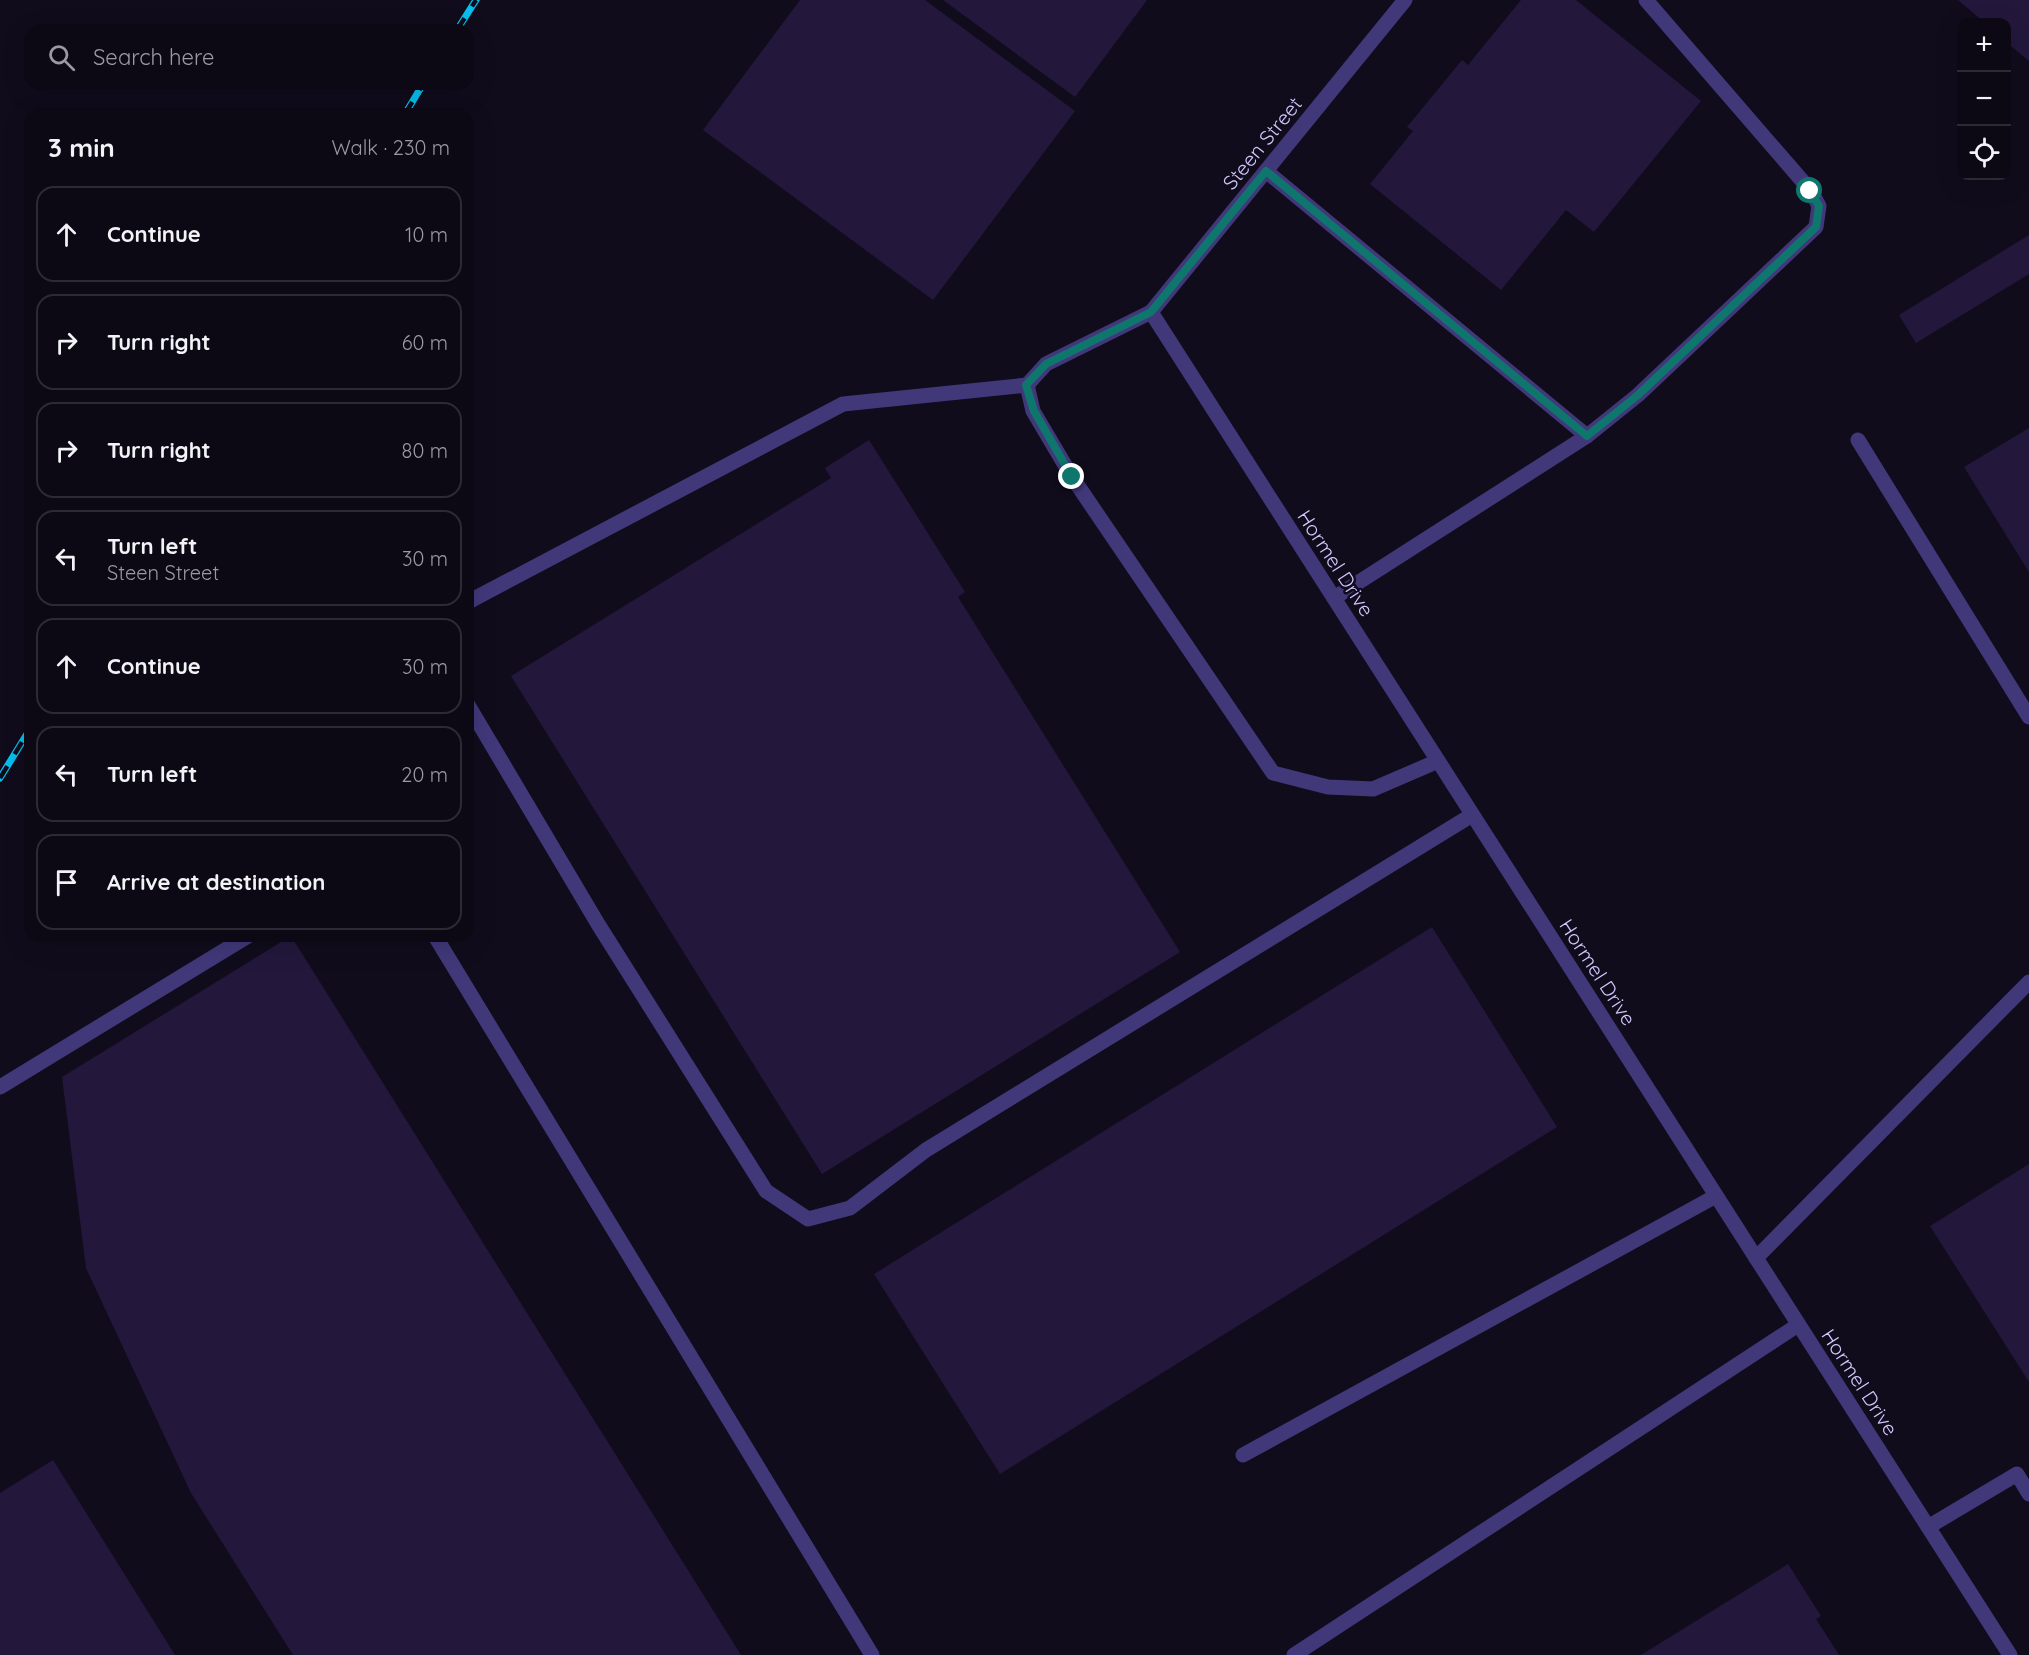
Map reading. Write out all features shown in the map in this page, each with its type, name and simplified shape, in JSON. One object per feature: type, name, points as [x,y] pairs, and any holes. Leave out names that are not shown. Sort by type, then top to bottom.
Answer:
[{"type":"street","name":"Steen Street","points":[[1151,312],[1406,0]]},
{"type":"street","points":[[1334,598],[1587,436],[1638,395],[1816,227],[1819,206],[1810,191],[1646,0]]},
{"type":"street","points":[[1266,171],[1587,436]]},
{"type":"street","points":[[474,599],[843,404],[1026,385],[1046,364],[1151,312]]},
{"type":"street","name":"Hormel Drive","points":[[1151,312],[2010,1655]]},
{"type":"street","points":[[1026,385],[1034,411],[1072,477],[1273,773],[1328,787],[1373,789],[1438,761]]},
{"type":"street","points":[[1858,440],[2029,717]]},
{"type":"street","points":[[474,715],[598,924],[766,1191],[808,1219],[850,1208],[927,1150],[1472,815]]},
{"type":"street","points":[[0,1088],[238,942]]},
{"type":"street","points":[[439,942],[872,1655]]},
{"type":"street","points":[[1756,1258],[2029,982]]},
{"type":"street","points":[[1243,1455],[1716,1196]]},
{"type":"street","points":[[1294,1655],[1798,1324]]},
{"type":"street","points":[[1928,1527],[2023,1471],[2029,1494]]},
{"type":"building","points":[[800,0],[925,0],[1075,111],[933,300],[703,130]]},
{"type":"building","points":[[943,0],[1147,0],[1075,97]]},
{"type":"building","points":[[1521,0],[1576,0],[1701,101],[1594,232],[1566,210],[1501,290],[1370,184],[1413,131],[1407,127],[1462,60],[1468,65]]},
{"type":"building","points":[[1958,0],[2029,0],[2029,61],[2011,46],[2011,18],[1979,18]]},
{"type":"building","points":[[2029,235],[2029,274],[1916,343],[1899,315]]},
{"type":"building","points":[[2029,428],[2029,572],[1964,467]]},
{"type":"building","points":[[869,440],[965,592],[958,597],[1180,952],[822,1174],[511,676],[831,478],[825,468]]},
{"type":"building","points":[[1432,927],[1557,1127],[1000,1474],[874,1274]]},
{"type":"building","points":[[281,942],[295,942],[741,1655],[293,1655],[191,1493],[86,1268],[62,1077]]},
{"type":"building","points":[[2029,1164],[2029,1382],[1930,1226]]},
{"type":"building","points":[[53,1460],[175,1655],[0,1655],[0,1493]]},
{"type":"building","points":[[1788,1564],[1821,1616],[1816,1619],[1839,1655],[1641,1655]]},
{"type":"railway","points":[[461,24],[476,0]]},
{"type":"railway","points":[[409,108],[419,90]]},
{"type":"railway","points":[[0,778],[24,739]]},
{"type":"route","points":[[1072,477],[1034,411],[1026,385],[1046,364],[1151,312],[1266,171],[1587,436],[1638,395],[1816,227],[1819,206],[1810,191]]}]
